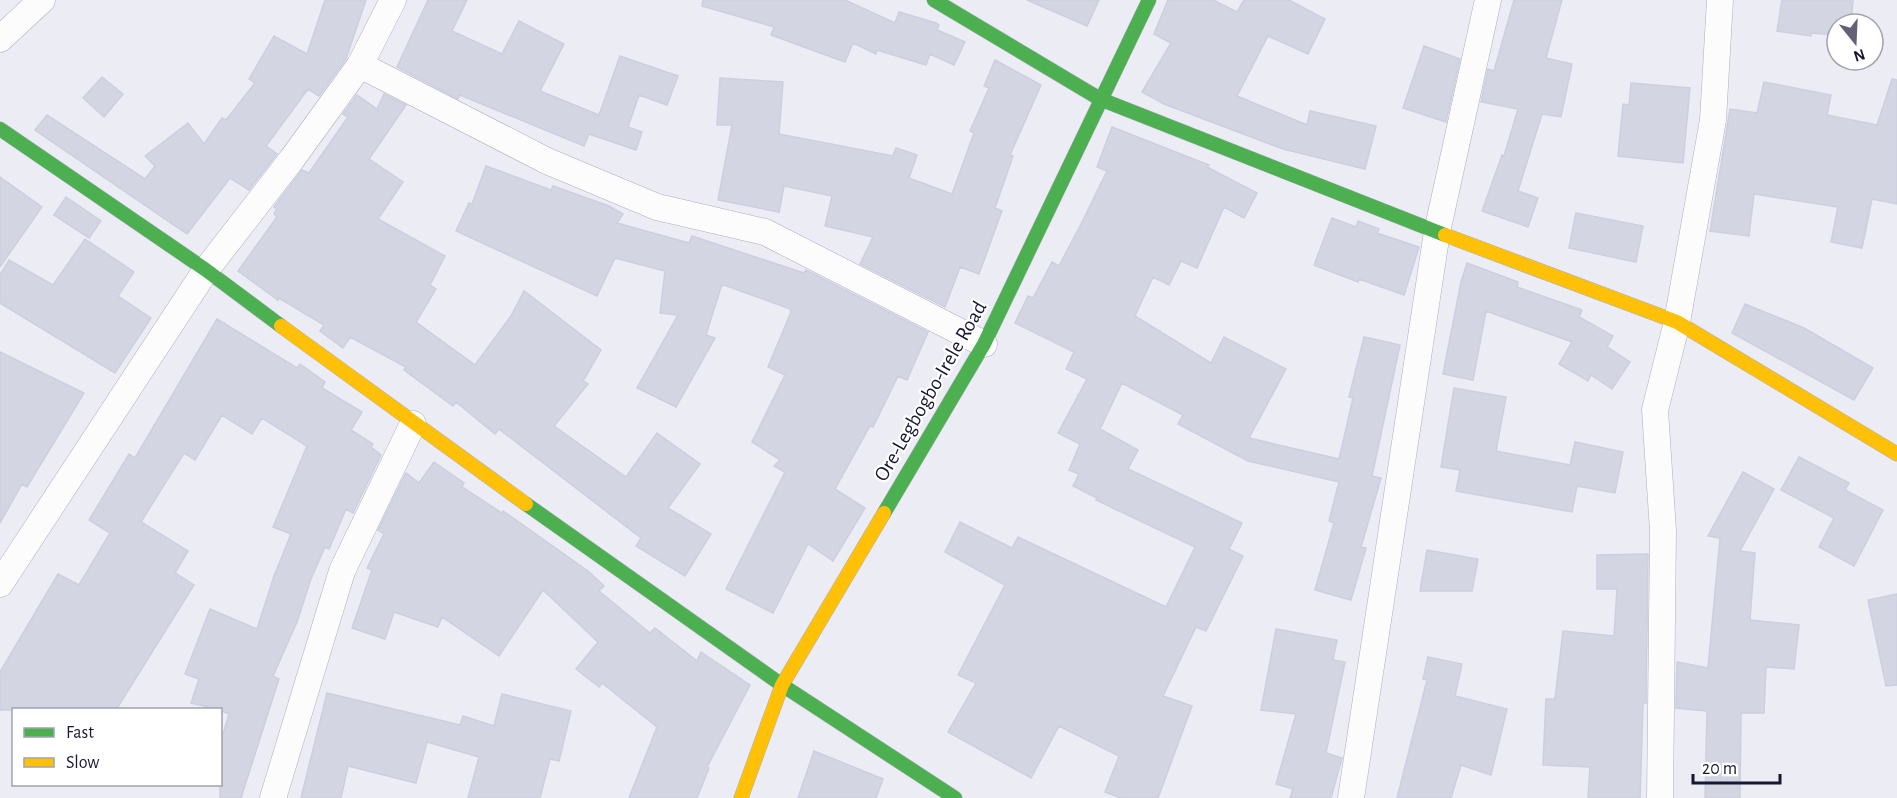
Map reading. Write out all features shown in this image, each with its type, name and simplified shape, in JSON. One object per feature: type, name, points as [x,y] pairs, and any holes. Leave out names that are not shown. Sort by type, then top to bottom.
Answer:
[{"type":"street","points":[[0,39],[42,0]]},
{"type":"street","points":[[5,569],[206,270],[292,159],[360,65],[393,0]]},
{"type":"street","points":[[934,0],[1100,99],[1437,232],[1677,322],[1897,454]]},
{"type":"street","name":"Ore-Legbogbo-Irele Road","points":[[741,798],[782,685],[984,344],[1149,0]]},
{"type":"street","points":[[1351,798],[1437,232],[1488,0]]},
{"type":"street","points":[[1660,798],[1663,531],[1655,410],[1677,322],[1713,120],[1720,0]]},
{"type":"street","points":[[360,65],[547,160],[657,207],[765,232],[984,344]]},
{"type":"street","points":[[0,129],[206,270],[413,424],[782,685],[955,798]]},
{"type":"street","points":[[273,798],[342,571],[413,424]]},
{"type":"building","points":[[325,0],[366,0],[346,59],[319,96],[308,89],[266,146],[277,154],[249,190],[230,178],[187,234],[35,130],[47,115],[145,179],[155,166],[145,156],[188,123],[204,144],[222,118],[226,120],[255,83],[249,79],[274,36],[307,54]]},
{"type":"building","points":[[428,0],[467,0],[452,31],[502,54],[519,21],[564,44],[540,91],[599,115],[620,56],[678,76],[667,105],[639,95],[628,127],[642,132],[636,150],[589,134],[584,146],[460,95],[458,99],[397,67]]},
{"type":"building","points":[[703,0],[845,0],[895,23],[899,12],[936,23],[939,25],[937,30],[965,42],[954,65],[930,54],[926,65],[877,50],[876,54],[853,43],[845,62],[771,35],[774,27],[702,6]]},
{"type":"building","points":[[1027,0],[1099,0],[1087,26]]},
{"type":"building","points":[[1168,0],[1213,0],[1237,12],[1244,0],[1289,0],[1325,19],[1308,54],[1268,36],[1237,96],[1307,125],[1310,111],[1376,126],[1365,169],[1283,149],[1164,104],[1142,92],[1171,43],[1154,34]]},
{"type":"building","points":[[1514,0],[1562,0],[1546,58],[1572,64],[1561,117],[1542,114],[1518,191],[1538,198],[1528,227],[1482,211],[1502,155],[1504,156],[1518,109],[1481,102],[1488,69],[1494,71]]},
{"type":"building","points":[[1782,0],[1853,0],[1852,12],[1825,12],[1825,34],[1811,33],[1811,36],[1777,31]]},
{"type":"building","points":[[1424,46],[1460,59],[1446,122],[1403,108]]},
{"type":"building","points":[[995,60],[1041,85],[1010,155],[1013,156],[995,208],[1002,211],[979,274],[960,267],[945,307],[860,264],[873,237],[825,226],[832,196],[784,186],[779,212],[718,200],[732,125],[717,125],[720,78],[783,82],[779,134],[893,156],[896,148],[917,155],[909,178],[952,194],[974,133],[970,131],[989,88],[984,86]]},
{"type":"building","points":[[102,77],[123,94],[104,117],[83,98]]},
{"type":"building","points":[[1892,79],[1897,80],[1897,204],[1872,199],[1862,248],[1831,242],[1838,207],[1754,194],[1749,236],[1710,231],[1730,109],[1757,113],[1764,82],[1831,95],[1827,115],[1877,125]]},
{"type":"building","points":[[1631,83],[1690,88],[1683,163],[1618,156],[1623,104],[1629,105]]},
{"type":"building","points":[[384,94],[406,105],[369,159],[403,182],[378,219],[445,256],[430,285],[436,289],[416,322],[475,365],[511,316],[524,291],[601,350],[583,381],[588,384],[554,426],[626,477],[657,433],[700,464],[668,508],[711,534],[685,576],[636,546],[641,538],[499,429],[495,434],[456,402],[453,406],[404,370],[406,367],[350,337],[343,348],[320,331],[324,325],[279,298],[278,300],[238,271],[277,217],[274,214],[277,209],[274,207],[302,170],[309,173],[348,117],[343,114],[357,95],[377,109]]},
{"type":"building","points":[[1112,127],[1209,165],[1207,167],[1257,193],[1244,218],[1224,207],[1197,268],[1181,261],[1169,285],[1153,277],[1135,316],[1211,363],[1224,337],[1286,369],[1249,438],[1339,459],[1353,398],[1349,397],[1364,337],[1400,345],[1372,476],[1381,478],[1361,547],[1366,548],[1351,600],[1315,590],[1334,523],[1329,521],[1339,482],[1248,461],[1178,424],[1183,415],[1122,383],[1100,429],[1138,450],[1128,469],[1242,523],[1229,549],[1243,556],[1206,631],[1196,627],[1163,696],[1192,706],[1158,798],[1121,798],[1105,792],[1119,756],[1059,726],[1031,778],[948,732],[976,683],[958,675],[1005,585],[945,552],[960,522],[1012,548],[1018,537],[1166,607],[1195,547],[1096,500],[1097,498],[1073,486],[1079,474],[1069,470],[1080,444],[1058,433],[1087,379],[1066,369],[1074,352],[1015,323],[1028,296],[1033,298],[1052,262],[1059,266],[1081,224],[1107,171],[1097,167]]},
{"type":"building","points":[[486,166],[551,190],[553,186],[609,206],[623,214],[617,223],[689,243],[692,236],[804,273],[806,270],[928,332],[907,380],[898,376],[873,427],[870,426],[835,489],[865,508],[833,561],[808,544],[773,613],[726,589],[785,472],[774,466],[780,460],[752,442],[785,375],[768,367],[791,312],[790,309],[724,285],[721,287],[706,335],[715,338],[676,407],[637,388],[678,315],[660,313],[665,271],[615,258],[597,296],[456,231],[469,203],[472,204]]},
{"type":"building","points":[[0,177],[42,207],[0,267]]},
{"type":"building","points":[[66,197],[101,221],[89,238],[54,215]]},
{"type":"building","points":[[1576,213],[1643,226],[1636,262],[1569,248]]},
{"type":"building","points":[[1332,218],[1356,227],[1358,221],[1379,229],[1377,233],[1419,247],[1404,295],[1359,279],[1358,282],[1314,265]]},
{"type":"building","points":[[85,239],[134,272],[118,296],[151,318],[115,373],[0,303],[0,275],[9,260],[53,285]]},
{"type":"building","points":[[1467,263],[1518,282],[1517,287],[1582,310],[1579,317],[1613,336],[1607,347],[1630,362],[1612,389],[1591,375],[1588,381],[1559,364],[1572,342],[1486,311],[1473,380],[1443,374],[1461,282]]},
{"type":"building","points":[[1745,304],[1804,328],[1873,368],[1854,400],[1732,333]]},
{"type":"building","points":[[217,319],[297,368],[300,364],[325,382],[322,388],[362,412],[351,430],[373,444],[371,447],[381,455],[353,513],[346,509],[329,549],[325,547],[311,579],[297,622],[273,676],[279,679],[241,798],[220,798],[222,737],[229,714],[222,711],[222,708],[191,703],[199,679],[185,674],[210,609],[257,629],[274,576],[291,534],[273,527],[307,446],[262,418],[252,434],[222,415],[195,460],[184,453],[141,522],[188,551],[175,573],[194,585],[117,708],[0,710],[0,672],[58,574],[79,585],[110,533],[89,520],[129,454],[135,458]]},
{"type":"building","points":[[0,352],[84,393],[27,487],[22,484],[0,523]]},
{"type":"building","points":[[1454,388],[1506,397],[1496,451],[1570,465],[1575,442],[1623,452],[1615,493],[1577,486],[1572,512],[1456,491],[1460,470],[1441,467]]},
{"type":"building","points":[[1799,457],[1849,483],[1845,490],[1883,510],[1854,566],[1819,547],[1834,518],[1781,490]]},
{"type":"building","points":[[434,462],[464,483],[462,487],[502,513],[503,511],[588,571],[604,586],[599,591],[650,633],[655,628],[697,661],[701,652],[750,685],[707,767],[709,768],[697,798],[629,798],[657,727],[602,683],[599,687],[576,669],[598,642],[543,590],[499,656],[442,617],[438,627],[394,612],[385,639],[352,628],[372,570],[367,568],[384,534],[378,530],[406,473],[419,483]]},
{"type":"building","points":[[1743,472],[1774,489],[1740,551],[1755,553],[1750,620],[1799,625],[1794,669],[1766,667],[1764,713],[1741,713],[1740,798],[1705,798],[1707,711],[1676,708],[1677,662],[1708,668],[1720,538],[1708,536]]},
{"type":"building","points":[[1427,550],[1478,559],[1472,591],[1420,591]]},
{"type":"building","points":[[1648,554],[1646,703],[1643,703],[1640,798],[1588,798],[1590,767],[1543,765],[1546,699],[1555,699],[1563,631],[1614,636],[1617,589],[1597,589],[1597,555]]},
{"type":"building","points":[[1897,594],[1897,685],[1886,686],[1868,600]]},
{"type":"building","points":[[1276,629],[1337,640],[1333,660],[1345,662],[1326,753],[1342,758],[1331,798],[1290,798],[1293,789],[1276,784],[1296,714],[1261,710]]},
{"type":"building","points":[[1428,657],[1462,664],[1455,696],[1507,709],[1491,775],[1461,765],[1451,798],[1397,798],[1427,680],[1423,679]]},
{"type":"building","points":[[327,693],[460,725],[463,716],[494,726],[502,694],[571,711],[559,761],[550,759],[540,798],[468,798],[479,757],[427,742],[416,783],[348,766],[341,798],[301,798]]},
{"type":"building","points":[[814,751],[883,779],[876,798],[798,798]]},
{"type":"traffic: fast","points":[[934,0],[1100,99],[1445,235]]},
{"type":"traffic: fast","points":[[884,513],[984,344],[1149,0]]},
{"type":"traffic: fast","points":[[0,129],[206,270],[281,326]]},
{"type":"traffic: fast","points":[[526,504],[782,685],[955,798]]},
{"type":"traffic: slow","points":[[1445,235],[1677,322],[1897,454]]},
{"type":"traffic: slow","points":[[281,326],[526,504]]},
{"type":"traffic: slow","points":[[741,798],[782,685],[884,513]]}]
